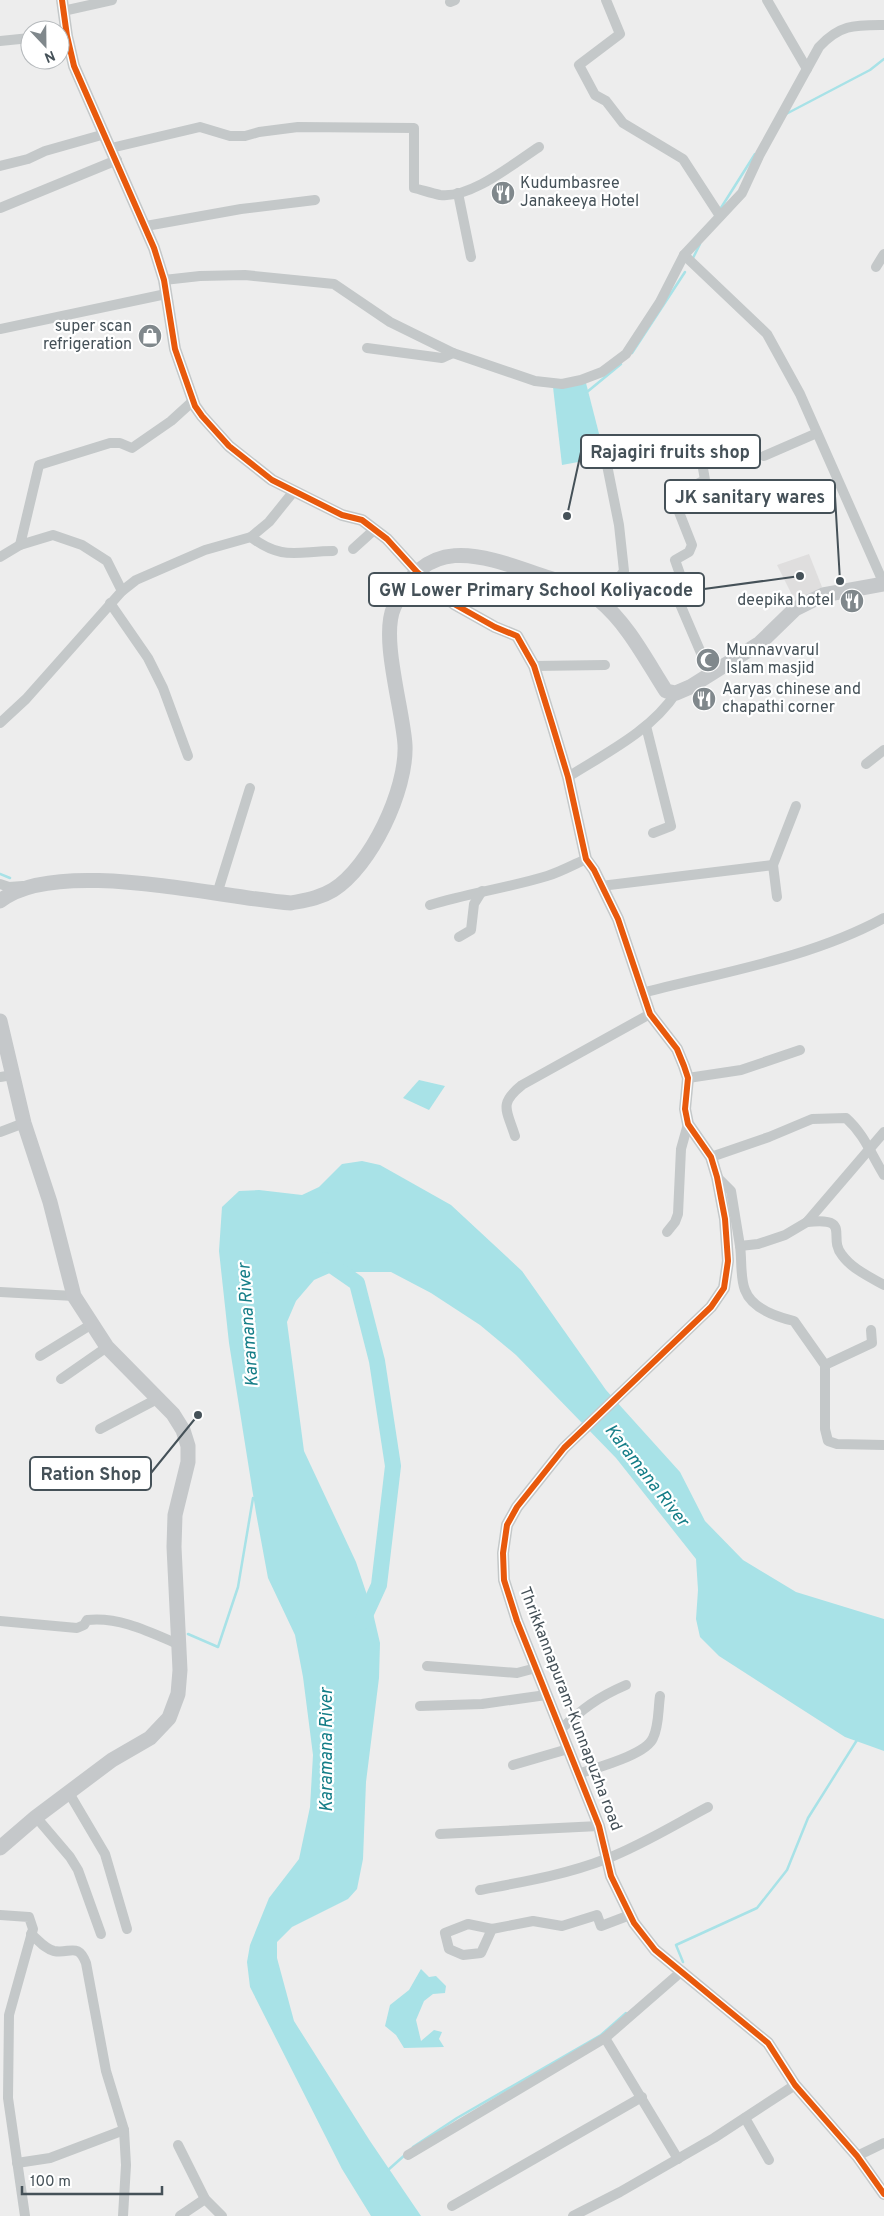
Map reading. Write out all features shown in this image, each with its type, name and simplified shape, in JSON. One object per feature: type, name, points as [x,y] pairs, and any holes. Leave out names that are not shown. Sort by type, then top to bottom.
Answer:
[{"type":"main road","points":[[0,901],[7,896],[32,886],[68,880],[102,880],[290,903],[316,899],[333,890],[349,877],[372,845],[390,810],[404,764],[405,746],[390,647],[389,628],[393,609],[406,584],[417,572],[429,562],[445,556],[472,555],[495,559],[564,583],[601,602],[630,634],[666,691],[676,693],[760,643],[795,609],[823,595],[884,584]]},
{"type":"main road","points":[[0,1024],[7,1076],[50,1202],[74,1296],[107,1346],[158,1398],[178,1422],[188,1446],[188,1462],[175,1515],[174,1547],[180,1645],[178,1694],[169,1718],[150,1738],[112,1760],[36,1817],[0,1848]]},
{"type":"street","points":[[62,20],[62,5],[112,0]]},
{"type":"street","points":[[606,0],[620,34],[579,65],[595,95],[606,101],[623,123],[683,159],[718,213]]},
{"type":"street","points":[[767,0],[807,69]]},
{"type":"street","points":[[164,280],[200,276],[245,275],[334,284],[390,322],[453,353],[535,381],[562,384],[581,380],[602,372],[626,354],[660,302],[684,255],[718,213],[742,193],[760,154],[819,47],[831,34],[855,25],[884,25]]},
{"type":"street","points":[[0,41],[20,39]]},
{"type":"street","points":[[70,55],[146,226],[164,280],[175,349],[193,401],[202,416],[229,446],[272,480],[342,515],[362,520],[388,539],[417,572],[454,604],[495,627],[517,636],[534,666],[568,777],[586,859],[618,918],[650,1014],[677,1049],[688,1078],[685,1109],[688,1124],[681,1149],[678,1214],[675,1222],[667,1232]]},
{"type":"street","points":[[111,148],[200,127],[230,136],[245,136],[259,132],[298,127],[414,128],[414,188],[441,195],[458,193],[490,179],[539,147]]},
{"type":"street","points":[[0,166],[105,134]]},
{"type":"street","points":[[0,208],[117,160]]},
{"type":"street","points":[[458,193],[471,257]]},
{"type":"street","points":[[146,226],[232,210],[315,200]]},
{"type":"street","points":[[876,267],[884,254]]},
{"type":"street","points":[[684,255],[767,334],[800,394],[884,584]]},
{"type":"street","points":[[0,330],[166,294]]},
{"type":"street","points":[[367,348],[442,358],[453,353]]},
{"type":"street","points":[[20,545],[39,465],[110,443],[120,443],[132,448],[171,422],[193,401]]},
{"type":"street","points":[[764,456],[817,433]]},
{"type":"street","points":[[710,674],[680,604],[687,594],[675,560],[689,552],[692,545],[675,502],[678,494],[705,480],[700,451],[701,446],[706,442],[724,440]]},
{"type":"street","points":[[601,602],[624,571],[619,525],[607,465]]},
{"type":"street","points":[[0,723],[26,699],[110,602],[122,591],[136,580],[205,550],[251,537],[269,522],[294,491]]},
{"type":"street","points":[[352,549],[374,530]]},
{"type":"street","points":[[0,557],[20,545],[53,535],[82,545],[107,561],[122,591]]},
{"type":"street","points":[[251,537],[265,548],[293,555],[333,551]]},
{"type":"street","points":[[110,602],[148,658],[163,688],[188,756]]},
{"type":"street","points":[[534,666],[605,665]]},
{"type":"street","points":[[568,777],[646,726],[665,710],[676,693]]},
{"type":"street","points":[[646,726],[671,826],[652,833]]},
{"type":"street","points":[[866,764],[884,750]]},
{"type":"street","points":[[216,894],[250,788]]},
{"type":"street","points":[[777,897],[773,866],[796,806]]},
{"type":"street","points":[[430,905],[549,875],[586,859]]},
{"type":"street","points":[[601,886],[773,866]]},
{"type":"street","points":[[0,884],[9,887],[32,886]]},
{"type":"street","points":[[459,937],[471,930],[474,904],[482,891]]},
{"type":"street","points":[[642,993],[783,957],[825,943],[884,918]]},
{"type":"street","points":[[515,1136],[505,1106],[509,1095],[522,1085],[650,1014]]},
{"type":"street","points":[[688,1078],[741,1070],[800,1050]]},
{"type":"street","points":[[711,1156],[769,1137],[812,1119],[846,1118],[857,1127],[865,1138],[868,1150],[884,1175]]},
{"type":"street","points":[[0,1132],[24,1123]]},
{"type":"street","name":"Thrikkannapuram-Kunnapuzha road","points":[[688,1124],[711,1156],[717,1177],[726,1219],[728,1261],[724,1288],[710,1307],[564,1448],[517,1507],[507,1525],[503,1553],[504,1580],[517,1621],[599,1826],[611,1876],[630,1915],[645,1939],[655,1950],[768,2043],[795,2085],[857,2156],[884,2194]]},
{"type":"street","points":[[740,1246],[758,1244],[776,1238],[807,1222],[884,1132]]},
{"type":"street","points":[[717,1177],[731,1191],[745,1290],[752,1302],[776,1317],[794,1321],[824,1366],[825,1429],[828,1441],[836,1444],[884,1445]]},
{"type":"street","points":[[807,1222],[821,1221],[833,1224],[837,1229],[838,1250],[842,1256],[864,1274],[884,1285]]},
{"type":"street","points":[[0,1292],[74,1296]]},
{"type":"street","points":[[40,1356],[92,1324]]},
{"type":"street","points":[[824,1366],[872,1343],[871,1330]]},
{"type":"street","points":[[61,1380],[107,1346]]},
{"type":"street","points":[[100,1429],[158,1398]]},
{"type":"street","points":[[0,1621],[77,1628],[87,1620],[96,1618],[140,1628],[180,1645]]},
{"type":"street","points":[[427,1666],[517,1674],[536,1668]]},
{"type":"street","points":[[560,1730],[580,1711],[600,1696],[626,1685]]},
{"type":"street","points":[[420,1706],[491,1704],[546,1695]]},
{"type":"street","points":[[578,1774],[622,1759],[648,1746],[653,1739],[656,1728],[660,1696]]},
{"type":"street","points":[[513,1765],[568,1750]]},
{"type":"street","points":[[69,1793],[105,1854],[127,1929]]},
{"type":"street","points":[[480,1890],[537,1879],[606,1859],[645,1842],[708,1807]]},
{"type":"street","points":[[36,1817],[70,1857],[78,1870],[101,1934]]},
{"type":"street","points":[[440,1834],[599,1826]]},
{"type":"street","points":[[0,1915],[29,1917],[32,1924],[9,2015],[8,2098],[25,2216]]},
{"type":"street","points":[[492,1929],[481,1953],[463,1955],[449,1949],[445,1933],[468,1924],[492,1929],[533,1922],[562,1926],[597,1915],[601,1926],[630,1915]]},
{"type":"street","points":[[31,1934],[46,1947],[54,1950],[76,1950],[83,1954],[106,2071],[124,2130],[126,2165],[123,2216]]},
{"type":"street","points":[[408,2155],[605,2038],[682,1971]]},
{"type":"street","points":[[605,2038],[678,2159]]},
{"type":"street","points":[[573,2216],[585,2213],[678,2159],[795,2085]]},
{"type":"street","points":[[452,2206],[642,2097]]},
{"type":"street","points":[[745,2118],[769,2160]]},
{"type":"street","points":[[18,2164],[50,2158],[124,2130]]},
{"type":"street","points":[[857,2156],[884,2143]]},
{"type":"street","points":[[178,2145],[205,2198],[222,2216]]},
{"type":"street","points":[[180,2216],[205,2198]]},
{"type":"shaded area","points":[[809,554],[822,587],[795,601],[777,565]]},
{"type":"water","points":[[586,383],[605,457],[562,465],[553,387]]},
{"type":"water","points":[[419,1080],[445,1086],[429,1110],[403,1098]]},
{"type":"water","name":"Karamana River","points":[[362,1161],[380,1165],[451,1205],[522,1271],[606,1390],[680,1472],[705,1521],[743,1560],[796,1592],[884,1619],[884,1751],[845,1737],[719,1656],[700,1637],[696,1619],[698,1590],[696,1559],[616,1458],[516,1355],[480,1325],[431,1293],[391,1272],[332,1272],[314,1280],[296,1301],[287,1322],[304,1451],[356,1562],[373,1613],[380,1643],[379,1678],[366,1782],[363,1859],[357,1889],[348,1899],[292,1927],[277,1942],[277,1958],[294,2021],[370,2141],[421,2216],[371,2216],[342,2169],[250,1987],[247,1962],[250,1945],[269,1898],[299,1859],[310,1807],[313,1755],[303,1677],[295,1635],[268,1578],[256,1513],[229,1343],[219,1251],[222,1207],[239,1191],[259,1190],[302,1195],[319,1187],[342,1164]]},
{"type":"water","points":[[421,1969],[429,1977],[436,1976],[446,1986],[445,1993],[433,1994],[424,2001],[416,2020],[421,2041],[434,2030],[442,2032],[439,2039],[444,2047],[404,2048],[396,2035],[385,2026],[390,2005],[409,1990]]},
{"type":"waterway","points":[[786,114],[870,70],[884,59]]},
{"type":"waterway","points":[[719,211],[755,154]]},
{"type":"waterway","points":[[693,258],[700,244]]},
{"type":"waterway","points":[[632,353],[685,272]]},
{"type":"waterway","points":[[587,392],[621,364]]},
{"type":"waterway","points":[[0,874],[10,878]]},
{"type":"waterway","points":[[324,1260],[357,1283],[377,1361],[393,1466],[379,1585],[362,1622]]},
{"type":"waterway","points":[[188,1634],[218,1647],[238,1587],[253,1498]]},
{"type":"waterway","points":[[683,1962],[676,1945],[757,1908],[787,1870],[808,1818],[857,1740]]},
{"type":"waterway","points":[[413,2147],[457,2118],[601,2035],[626,2013]]},
{"type":"waterway","points":[[388,2170],[406,2154]]},
{"type":"cycle path","points":[[62,0],[67,36],[74,66],[154,248],[164,280],[175,349],[195,406],[229,446],[272,480],[342,515],[362,520],[387,539],[417,572],[454,604],[495,627],[517,636],[534,666],[552,724],[568,777],[586,859],[594,870],[618,919],[650,1014],[677,1049],[684,1066],[688,1078],[685,1109],[688,1124],[711,1157],[725,1219],[728,1261],[724,1288],[711,1307],[564,1448],[517,1507],[507,1525],[503,1553],[504,1580],[517,1621],[599,1826],[611,1876],[634,1923],[655,1950],[768,2043],[795,2085],[857,2156],[884,2194]]},
{"type":"place","name":"Kudumbasree Janakeeya Hotel","points":[[503,193]]},
{"type":"place","name":"super scan refrigeration","points":[[150,336]]},
{"type":"place","name":"Rajagiri fruits shop","points":[[567,516]]},
{"type":"place","name":"GW Lower Primary School Koliyacode","points":[[800,576]]},
{"type":"place","name":"JK sanitary wares","points":[[840,581]]},
{"type":"place","name":"deepika hotel","points":[[852,601]]},
{"type":"place","name":"Munnavvarul Islam masjid","points":[[708,660]]},
{"type":"place","name":"Aaryas chinese and chapathi corner","points":[[704,699]]},
{"type":"place","name":"Ration Shop","points":[[198,1415]]}]
